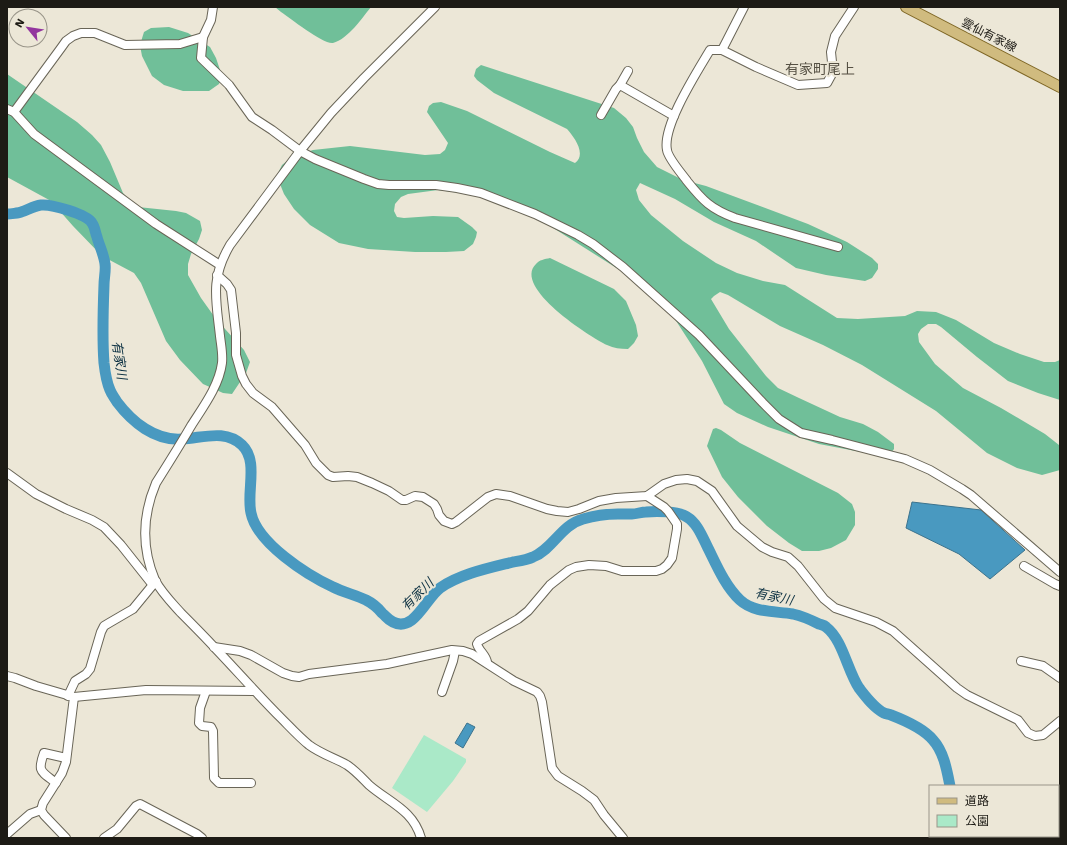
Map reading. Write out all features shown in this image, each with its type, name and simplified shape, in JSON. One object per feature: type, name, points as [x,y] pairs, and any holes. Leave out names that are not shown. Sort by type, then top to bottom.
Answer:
[{"type":"main road","name":"雲仙有家線","points":[[906,7],[1060,87]]},
{"type":"street","points":[[213,7],[210,20],[203,37],[201,58],[229,85],[252,117],[300,151],[315,159],[378,184],[436,185],[480,193],[535,214],[578,235],[593,244],[623,267],[699,335],[779,419],[801,433],[894,455],[930,470],[962,488],[971,495],[1060,572]]},
{"type":"street","points":[[66,838],[41,810],[43,803],[62,773],[66,758],[71,696],[75,681],[86,674],[90,669],[104,626],[133,609],[154,583],[144,538],[144,527],[150,497],[156,483],[206,402],[219,376],[222,364],[222,351],[215,296],[215,286],[220,265],[230,245],[300,151],[331,113],[435,7]]},
{"type":"street","points":[[838,247],[735,218],[724,214],[709,205],[696,193],[667,152],[666,141],[674,116],[685,93],[710,50],[722,50],[756,67],[798,84],[827,83],[833,72],[831,52],[835,36],[854,7]]},
{"type":"street","points":[[722,50],[740,8]]},
{"type":"street","points":[[203,37],[180,44],[125,45],[95,34],[81,33],[73,36],[60,48],[10,110],[34,134],[156,224],[220,265]]},
{"type":"street","points":[[601,115],[628,71]]},
{"type":"street","points":[[620,85],[674,116]]},
{"type":"street","points":[[217,275],[231,290],[236,333],[236,355],[246,384],[252,392],[272,407],[305,445],[316,463],[328,475],[357,477],[383,488],[402,500],[415,496],[423,497],[434,504],[440,518],[444,522],[452,524],[488,497],[496,494],[510,496],[552,510],[568,512],[599,501],[616,498],[647,496],[664,484],[676,480],[687,479],[697,481],[712,491],[737,526],[762,547],[788,557],[798,566],[824,599],[835,608],[876,622],[893,631],[957,688],[967,695],[1018,720],[1028,733],[1034,736],[1043,735],[1060,721]]},
{"type":"street","points":[[222,351],[236,355]]},
{"type":"street","points":[[7,473],[36,494],[104,527],[254,691],[310,746],[355,771],[368,784],[405,812],[413,820],[421,838]]},
{"type":"street","points":[[487,663],[486,658],[478,647],[477,644],[479,641],[518,619],[537,602],[550,585],[576,566],[606,566],[622,571],[656,571],[667,565],[672,558],[677,524],[668,510],[647,496]]},
{"type":"street","points":[[1024,566],[1060,586]]},
{"type":"street","points":[[214,647],[240,651],[251,655],[283,673],[299,677],[309,674],[387,664],[452,650],[472,654],[514,681],[536,692],[540,696],[552,768],[558,776],[594,800],[623,838]]},
{"type":"street","points":[[442,692],[454,661],[456,651]]},
{"type":"street","points":[[1021,661],[1043,666],[1060,678]]},
{"type":"street","points":[[7,676],[71,696],[146,690],[254,691]]},
{"type":"street","points":[[206,691],[200,708],[199,723],[202,726],[211,727],[214,731],[214,778],[219,782],[251,783]]},
{"type":"street","points":[[56,783],[41,771],[40,765],[44,753],[66,758]]},
{"type":"street","points":[[104,838],[117,829],[136,806],[140,804],[202,838]]},
{"type":"street","points":[[7,834],[30,814],[41,810]]},
{"type":"green space","points":[[275,7],[371,7],[349,33],[339,41],[333,43],[315,36]]},
{"type":"green space","points":[[169,27],[188,33],[210,47],[216,58],[221,73],[219,84],[209,91],[183,91],[164,85],[152,76],[142,56],[140,45],[144,32],[151,28]]},
{"type":"green space","points":[[481,65],[614,108],[626,118],[633,127],[644,152],[657,167],[683,180],[706,186],[808,224],[847,242],[872,258],[878,264],[878,269],[872,278],[865,281],[826,275],[796,268],[756,241],[714,222],[675,199],[640,183],[636,190],[639,200],[651,215],[683,241],[716,263],[737,273],[763,281],[785,285],[837,318],[858,319],[905,316],[917,311],[936,312],[956,320],[994,343],[1020,354],[1044,362],[1055,362],[1060,360],[1060,400],[1008,381],[936,324],[928,324],[921,329],[918,334],[919,342],[935,364],[963,388],[1045,434],[1059,445],[1060,470],[1042,475],[1017,468],[987,453],[936,411],[862,365],[823,345],[780,326],[728,295],[720,292],[711,299],[729,329],[766,376],[778,388],[840,417],[863,424],[878,432],[894,444],[894,449],[890,454],[861,452],[819,444],[768,427],[737,413],[724,404],[702,361],[660,296],[644,284],[547,224],[505,204],[468,194],[438,190],[408,194],[401,197],[395,204],[394,211],[397,217],[458,217],[477,232],[473,244],[464,251],[446,252],[368,249],[339,243],[310,225],[294,209],[284,194],[278,176],[282,165],[292,157],[313,150],[350,146],[425,155],[440,154],[445,150],[448,143],[427,112],[429,106],[433,103],[441,102],[467,111],[575,163],[580,155],[580,150],[573,136],[567,129],[494,93],[474,76],[476,69]]},
{"type":"green space","points":[[7,74],[77,122],[92,135],[101,145],[123,193],[138,207],[186,213],[200,221],[202,230],[191,254],[188,264],[188,275],[201,298],[216,319],[244,350],[250,362],[246,373],[232,394],[223,393],[203,384],[180,360],[166,341],[141,283],[134,273],[102,256],[51,201],[7,177]]},
{"type":"green space","points":[[550,258],[614,289],[626,301],[636,325],[638,336],[628,349],[612,347],[598,340],[571,322],[543,298],[535,285],[531,274],[537,263]]},
{"type":"green space","points":[[716,428],[740,443],[838,493],[852,504],[855,512],[855,525],[846,540],[831,548],[819,551],[802,551],[767,526],[738,497],[722,477],[707,446],[713,429]]},
{"type":"green space","points":[[424,735],[466,759],[466,762],[453,781],[427,812],[392,788]]},
{"type":"water","points":[[912,502],[981,510],[1025,550],[990,579],[959,554],[906,528]]},
{"type":"water","points":[[467,723],[475,727],[463,748],[455,743]]},
{"type":"waterway","name":"有家川","points":[[7,214],[46,205],[76,213],[92,223],[105,264],[103,353],[106,376],[112,395],[137,423],[145,429],[163,437],[182,439],[221,436],[228,437],[242,445],[250,459],[250,505],[255,524],[263,536],[284,557],[310,575],[337,589],[368,601],[393,622],[400,624],[407,623],[419,613],[440,588],[448,583],[475,572],[533,557],[546,549],[575,522],[591,517],[614,514],[634,514],[642,512],[667,512],[683,515],[691,520],[696,526],[725,582],[740,600],[752,607],[765,611],[793,614],[803,617],[824,626],[832,633],[841,647],[855,681],[870,702],[884,713],[914,725],[929,736],[937,745],[948,774],[950,785]]},
{"type":"district","name":"有家町尾上","points":[[820,69]]}]
